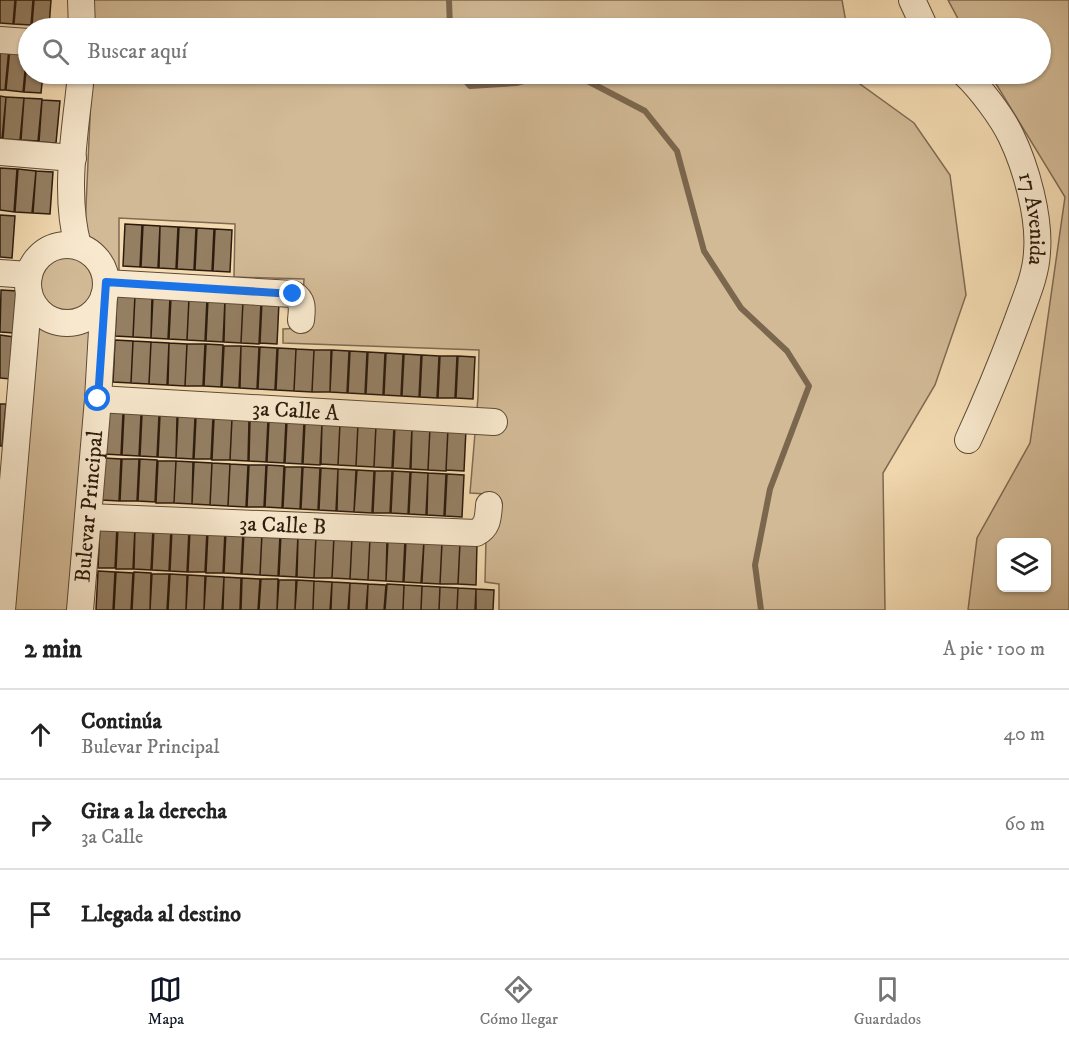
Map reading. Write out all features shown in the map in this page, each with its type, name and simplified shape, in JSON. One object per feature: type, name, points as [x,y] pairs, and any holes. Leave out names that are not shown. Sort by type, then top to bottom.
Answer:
[{"type":"street","points":[[81,0],[82,18]]},
{"type":"street","points":[[912,0],[920,18]]},
{"type":"street","points":[[0,40],[18,41]]},
{"type":"street","points":[[67,246],[66,228],[71,208],[80,84]]},
{"type":"street","name":"17 Avenida","points":[[968,440],[994,384],[1033,277],[1038,250],[1035,216],[1026,176],[1011,135],[976,84]]},
{"type":"street","points":[[0,152],[73,158]]},
{"type":"street","points":[[2,610],[10,392],[29,284],[38,257],[67,246],[94,255],[104,270],[105,289],[95,310],[89,316],[73,322],[57,321],[42,314],[36,308],[29,284]]},
{"type":"street","points":[[0,273],[29,284]]},
{"type":"street","points":[[105,289],[293,294],[300,298],[301,320]]},
{"type":"street","name":"Bulevar Principal","points":[[80,610],[105,289]]},
{"type":"street","name":"3a Calle A","points":[[98,399],[494,422]]},
{"type":"street","name":"3a Calle B","points":[[88,517],[476,533],[488,522],[489,505]]},
{"type":"shaded area","points":[[93,0],[842,0],[845,18],[94,18]]},
{"type":"shaded area","points":[[948,0],[1069,0],[1069,610],[968,610],[977,538],[1030,443],[1065,197],[996,84],[1051,84],[1051,18],[958,18]]},
{"type":"shaded area","points":[[92,84],[860,84],[914,123],[950,175],[966,295],[935,385],[883,473],[885,610],[499,610],[499,584],[485,582],[487,494],[470,493],[478,397],[479,350],[283,343],[283,329],[301,328],[304,279],[234,277],[235,224],[119,218],[119,272],[115,271],[106,249],[86,235]]},
{"type":"shaded area","points":[[61,256],[73,256],[87,264],[95,278],[93,295],[87,304],[73,312],[61,312],[44,300],[39,290],[39,278],[51,261]]},
{"type":"shaded area","points":[[36,308],[50,318],[65,321],[80,319],[95,310],[80,610],[2,610]]},
{"type":"building","points":[[0,0],[15,0],[13,24],[0,23]]},
{"type":"building","points":[[16,0],[33,0],[32,18],[18,18],[18,24],[14,24]]},
{"type":"building","points":[[34,0],[51,0],[50,18],[33,18]]},
{"type":"building","points":[[0,48],[9,48],[5,90],[0,90]]},
{"type":"building","points":[[10,48],[18,49],[18,84],[24,84],[23,92],[6,90]]},
{"type":"building","points":[[25,84],[42,84],[41,93],[24,92]]},
{"type":"building","points":[[0,96],[6,97],[2,139],[0,138]]},
{"type":"building","points":[[6,97],[24,98],[20,140],[3,139]]},
{"type":"building","points":[[24,98],[42,99],[38,141],[21,140]]},
{"type":"building","points":[[42,100],[60,101],[56,143],[39,142]]},
{"type":"building","points":[[0,168],[17,169],[14,212],[0,210]]},
{"type":"building","points":[[18,169],[36,171],[32,213],[15,212]]},
{"type":"building","points":[[36,171],[53,172],[50,214],[33,213]]},
{"type":"building","points":[[0,215],[15,216],[12,258],[0,257]]},
{"type":"building","points":[[125,224],[142,225],[140,267],[123,266]]},
{"type":"building","points":[[143,225],[160,226],[158,268],[141,267]]},
{"type":"building","points":[[160,226],[178,227],[176,269],[159,268]]},
{"type":"building","points":[[179,227],[196,228],[194,270],[177,269]]},
{"type":"building","points":[[197,228],[214,229],[212,271],[195,270]]},
{"type":"building","points":[[215,229],[232,230],[230,272],[213,271]]},
{"type":"building","points":[[1,290],[18,291],[14,333],[0,332]]},
{"type":"building","points":[[117,294],[135,295],[133,337],[115,336]]},
{"type":"building","points":[[135,295],[152,296],[151,338],[133,337]]},
{"type":"building","points":[[153,296],[170,297],[168,339],[151,338]]},
{"type":"building","points":[[171,297],[189,298],[187,340],[169,339]]},
{"type":"building","points":[[189,298],[207,299],[205,341],[187,340]]},
{"type":"building","points":[[208,299],[225,300],[223,342],[206,341]]},
{"type":"building","points":[[225,300],[243,301],[241,343],[224,342]]},
{"type":"building","points":[[243,301],[261,302],[259,344],[241,343]]},
{"type":"building","points":[[262,301],[279,302],[277,344],[260,343]]},
{"type":"building","points":[[0,335],[14,337],[11,379],[0,378]]},
{"type":"building","points":[[115,340],[133,341],[131,383],[113,382]]},
{"type":"building","points":[[133,341],[151,342],[149,384],[131,383]]},
{"type":"building","points":[[151,342],[169,343],[167,385],[149,384]]},
{"type":"building","points":[[169,343],[187,344],[185,386],[168,385]]},
{"type":"building","points":[[187,344],[205,344],[203,386],[185,386]]},
{"type":"building","points":[[206,344],[223,345],[221,387],[204,386]]},
{"type":"building","points":[[224,346],[241,346],[239,388],[222,387]]},
{"type":"building","points":[[241,346],[259,347],[257,389],[240,388]]},
{"type":"building","points":[[260,347],[277,348],[275,390],[258,389]]},
{"type":"building","points":[[278,348],[296,349],[294,391],[276,390]]},
{"type":"building","points":[[296,349],[314,350],[312,392],[294,391]]},
{"type":"building","points":[[314,350],[331,350],[330,392],[312,392]]},
{"type":"building","points":[[332,350],[349,351],[347,393],[330,392]]},
{"type":"building","points":[[350,351],[367,352],[365,394],[348,393]]},
{"type":"building","points":[[368,352],[385,353],[383,395],[366,394]]},
{"type":"building","points":[[386,353],[403,354],[401,396],[384,395]]},
{"type":"building","points":[[404,354],[421,355],[419,397],[402,396]]},
{"type":"building","points":[[422,355],[439,356],[437,398],[420,397]]},
{"type":"building","points":[[440,356],[457,356],[455,398],[438,398]]},
{"type":"building","points":[[458,356],[475,357],[473,399],[456,398]]},
{"type":"building","points":[[0,404],[6,404],[2,446],[0,446]]},
{"type":"building","points":[[106,412],[123,413],[121,455],[104,454]]},
{"type":"building","points":[[124,413],[141,414],[139,456],[122,455]]},
{"type":"building","points":[[142,414],[159,415],[157,457],[140,456]]},
{"type":"building","points":[[160,415],[177,416],[176,458],[158,457]]},
{"type":"building","points":[[178,416],[195,417],[193,459],[176,458]]},
{"type":"building","points":[[196,417],[213,417],[211,459],[194,459]]},
{"type":"building","points":[[214,418],[232,418],[230,460],[212,460]]},
{"type":"building","points":[[232,418],[249,419],[248,461],[230,460]]},
{"type":"building","points":[[250,419],[268,420],[266,462],[249,461]]},
{"type":"building","points":[[269,420],[286,421],[284,463],[267,462]]},
{"type":"building","points":[[287,421],[304,422],[302,464],[285,463]]},
{"type":"building","points":[[305,422],[322,423],[320,465],[303,464]]},
{"type":"building","points":[[322,422],[340,423],[338,465],[321,464]]},
{"type":"building","points":[[340,423],[358,424],[356,466],[338,465]]},
{"type":"building","points":[[358,424],[376,425],[374,467],[356,466]]},
{"type":"building","points":[[376,425],[394,426],[392,468],[374,467]]},
{"type":"building","points":[[395,426],[412,427],[410,469],[393,468]]},
{"type":"building","points":[[412,427],[430,427],[428,470],[411,469]]},
{"type":"building","points":[[430,427],[448,428],[446,471],[428,470]]},
{"type":"building","points":[[448,428],[466,429],[464,471],[446,470]]},
{"type":"building","points":[[104,458],[121,459],[119,501],[102,500]]},
{"type":"building","points":[[122,459],[139,459],[137,501],[120,501]]},
{"type":"building","points":[[140,459],[157,460],[155,502],[138,501]]},
{"type":"building","points":[[158,461],[176,461],[174,503],[156,503]]},
{"type":"building","points":[[176,461],[193,462],[192,504],[174,503]]},
{"type":"building","points":[[194,462],[212,463],[210,505],[192,504]]},
{"type":"building","points":[[212,463],[230,464],[228,506],[210,505]]},
{"type":"building","points":[[230,464],[248,465],[246,507],[228,506]]},
{"type":"building","points":[[249,465],[266,465],[264,507],[247,507]]},
{"type":"building","points":[[267,465],[284,466],[282,508],[265,507]]},
{"type":"building","points":[[285,467],[302,467],[300,509],[283,508]]},
{"type":"building","points":[[303,467],[320,468],[318,510],[301,509]]},
{"type":"building","points":[[321,468],[338,469],[336,511],[319,510]]},
{"type":"building","points":[[338,469],[356,470],[354,512],[337,511]]},
{"type":"building","points":[[357,470],[374,471],[372,513],[354,512]]},
{"type":"building","points":[[375,471],[392,471],[390,513],[373,513]]},
{"type":"building","points":[[393,471],[410,472],[408,514],[391,513]]},
{"type":"building","points":[[411,472],[428,473],[426,515],[409,514]]},
{"type":"building","points":[[428,473],[446,474],[444,516],[427,515]]},
{"type":"building","points":[[447,474],[464,475],[462,517],[445,516]]},
{"type":"building","points":[[100,525],[117,526],[115,568],[98,568]]},
{"type":"building","points":[[118,526],[135,527],[133,569],[116,569]]},
{"type":"building","points":[[135,527],[153,528],[151,570],[134,569]]},
{"type":"building","points":[[154,528],[171,529],[169,571],[152,570]]},
{"type":"building","points":[[172,529],[189,530],[187,572],[170,571]]},
{"type":"building","points":[[190,530],[207,530],[205,572],[188,572]]},
{"type":"building","points":[[208,531],[225,531],[223,573],[206,573]]},
{"type":"building","points":[[226,531],[243,532],[241,574],[224,573]]},
{"type":"building","points":[[244,532],[262,533],[260,575],[242,574]]},
{"type":"building","points":[[262,533],[280,534],[278,576],[260,575]]},
{"type":"building","points":[[281,534],[298,535],[296,577],[279,576]]},
{"type":"building","points":[[298,535],[316,536],[314,578],[297,577]]},
{"type":"building","points":[[316,536],[334,536],[332,578],[314,578]]},
{"type":"building","points":[[334,536],[352,537],[350,579],[332,578]]},
{"type":"building","points":[[352,537],[370,538],[368,580],[350,579]]},
{"type":"building","points":[[370,538],[387,539],[386,581],[368,580]]},
{"type":"building","points":[[388,539],[405,540],[403,582],[386,581]]},
{"type":"building","points":[[406,540],[424,541],[421,583],[404,582]]},
{"type":"building","points":[[424,541],[442,542],[440,584],[422,583]]},
{"type":"building","points":[[442,542],[460,542],[458,584],[440,584]]},
{"type":"building","points":[[460,542],[477,543],[476,585],[458,584]]},
{"type":"building","points":[[98,571],[115,572],[113,610],[96,610]]},
{"type":"building","points":[[116,572],[133,573],[131,610],[114,610]]},
{"type":"building","points":[[134,572],[151,573],[150,610],[132,610]]},
{"type":"building","points":[[152,574],[169,574],[167,610],[150,610]]},
{"type":"building","points":[[170,574],[187,575],[186,610],[168,610]]},
{"type":"building","points":[[188,575],[205,576],[204,610],[186,610]]},
{"type":"building","points":[[206,576],[224,577],[222,610],[204,610]]},
{"type":"building","points":[[224,577],[241,578],[240,610],[223,610]]},
{"type":"building","points":[[242,578],[260,579],[258,610],[241,610]]},
{"type":"building","points":[[261,579],[278,579],[277,610],[259,610]]},
{"type":"building","points":[[279,580],[296,580],[295,610],[277,610]]},
{"type":"building","points":[[297,580],[314,581],[313,610],[295,610]]},
{"type":"building","points":[[314,581],[332,582],[330,610],[313,610]]},
{"type":"building","points":[[332,582],[350,583],[348,610],[331,610]]},
{"type":"building","points":[[350,583],[368,584],[366,610],[349,610]]},
{"type":"building","points":[[368,584],[386,585],[384,610],[367,610]]},
{"type":"building","points":[[387,584],[404,585],[403,610],[385,610]]},
{"type":"building","points":[[404,585],[422,586],[421,610],[403,610]]},
{"type":"building","points":[[422,586],[440,587],[439,610],[421,610]]},
{"type":"building","points":[[440,587],[458,588],[457,610],[439,610]]},
{"type":"building","points":[[458,588],[476,589],[475,610],[457,610]]},
{"type":"building","points":[[476,589],[494,590],[493,610],[476,610]]},
{"type":"waterway","points":[[449,0],[450,18]]},
{"type":"waterway","points":[[468,84],[470,86],[501,84]]},
{"type":"waterway","points":[[593,84],[645,111],[677,151],[704,251],[741,308],[787,351],[809,386],[770,489],[755,565],[761,610]]},
{"type":"route","points":[[98,399],[106,282],[293,294]]}]
